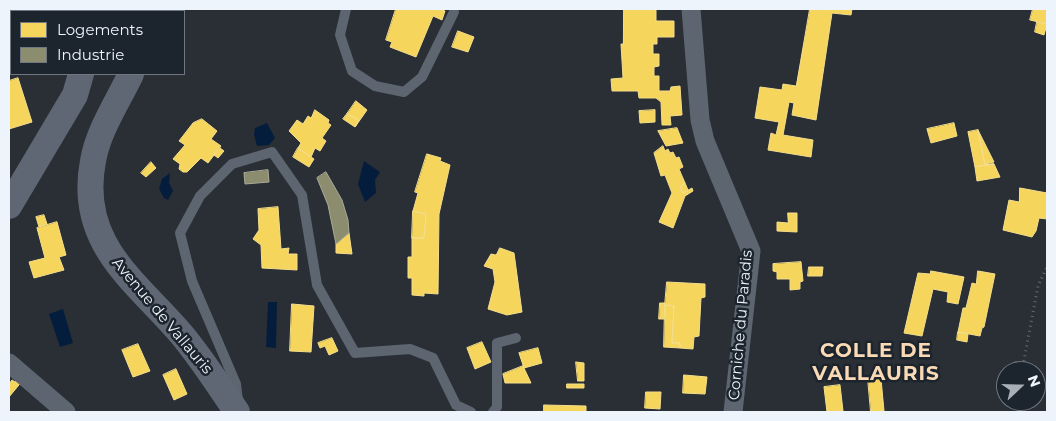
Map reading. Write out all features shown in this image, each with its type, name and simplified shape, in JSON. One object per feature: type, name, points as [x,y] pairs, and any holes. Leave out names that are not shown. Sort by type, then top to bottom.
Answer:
[{"type":"main road","points":[[9,206],[75,94],[81,75]]},
{"type":"main road","name":"Avenue de Vallauris","points":[[131,75],[102,135],[93,160],[92,201],[98,229],[112,258],[135,287],[182,334],[238,412]]},
{"type":"street","name":"Corniche du Paradis","points":[[691,9],[700,120],[705,141],[751,251],[733,412]]},
{"type":"street","points":[[9,363],[66,412]]},
{"type":"lane","points":[[346,9],[340,35],[352,71],[375,86],[404,92],[422,77],[454,12]]},
{"type":"lane","points":[[238,412],[236,384],[192,280],[180,234],[200,196],[232,164],[272,152],[302,195],[318,285],[355,353],[410,349],[433,358],[456,405],[471,412]]},
{"type":"lane","points":[[492,412],[498,407],[496,343],[516,338]]},
{"type":"path","points":[[1024,361],[1038,286],[1047,267]]},
{"type":"water","points":[[267,123],[275,138],[269,145],[257,146],[254,135],[255,128]]},
{"type":"water","points":[[364,161],[380,172],[375,180],[376,193],[365,202],[358,184]]},
{"type":"water","points":[[170,173],[169,183],[173,191],[168,200],[164,198],[159,189],[162,179]]},
{"type":"water","points":[[268,302],[277,302],[276,348],[266,347]]},
{"type":"water","points":[[63,309],[73,343],[60,347],[49,314]]},
{"type":"building: Logements","points":[[396,9],[440,9],[445,11],[442,20],[433,16],[416,57],[390,47],[392,42],[386,40]]},
{"type":"building: Logements","points":[[624,9],[656,9],[656,21],[674,21],[674,37],[657,37],[657,44],[653,44],[653,54],[659,54],[659,66],[654,67],[654,76],[659,76],[659,91],[670,91],[671,87],[680,86],[682,115],[670,116],[671,125],[662,125],[661,102],[656,98],[639,98],[638,91],[612,91],[611,79],[623,78],[621,44],[623,44]]},
{"type":"building: Logements","points":[[810,9],[852,9],[851,15],[832,13],[816,120],[792,115],[794,103],[789,102],[783,135],[813,140],[811,157],[768,150],[771,133],[776,135],[779,122],[755,118],[760,87],[782,90],[783,84],[796,86]]},
{"type":"building: Logements","points":[[1033,9],[1047,9],[1047,24],[1030,20]]},
{"type":"building: Logements","points":[[1037,22],[1047,24],[1044,35],[1035,32]]},
{"type":"building: Logements","points":[[458,31],[474,37],[468,52],[452,47]]},
{"type":"building: Logements","points":[[18,78],[32,122],[9,129],[9,81]]},
{"type":"building: Logements","points":[[356,101],[367,110],[355,127],[359,120],[347,114]]},
{"type":"building: Logements","points":[[315,110],[329,120],[328,123],[331,125],[322,138],[326,141],[320,151],[315,148],[311,157],[298,148],[301,143],[289,131],[297,120],[303,124],[308,116],[311,118]]},
{"type":"building: Logements","points":[[655,110],[655,122],[640,123],[639,111]]},
{"type":"building: Logements","points":[[347,114],[359,120],[355,127],[343,119]]},
{"type":"building: Logements","points":[[202,119],[217,131],[211,139],[221,146],[208,163],[201,158],[187,172],[183,172],[179,169],[180,164],[173,159],[185,145],[179,141],[193,123]]},
{"type":"building: Logements","points":[[954,123],[957,136],[931,143],[927,129]]},
{"type":"building: Logements","points":[[677,128],[683,143],[666,146],[658,131]]},
{"type":"building: Logements","points":[[978,130],[994,162],[985,164]]},
{"type":"building: Logements","points":[[978,130],[985,164],[994,164],[975,167],[968,132]]},
{"type":"building: Logements","points":[[663,146],[665,151],[668,149],[670,153],[673,152],[676,158],[679,157],[683,167],[679,169],[685,183],[680,187],[683,193],[692,188],[693,191],[685,196],[673,228],[659,222],[672,193],[665,175],[661,176],[654,153]]},
{"type":"building: Logements","points":[[220,148],[224,151],[218,158],[214,155]]},
{"type":"building: Logements","points":[[298,148],[314,159],[309,167],[293,157]]},
{"type":"building: Logements","points":[[427,154],[441,158],[440,161],[450,165],[439,214],[438,294],[424,293],[424,296],[412,295],[412,278],[408,278],[408,257],[412,257],[412,238],[424,238],[426,214],[413,211],[418,193],[415,192]]},
{"type":"building: Logements","points":[[151,162],[156,168],[146,177],[141,173]]},
{"type":"building: Logements","points":[[994,164],[1000,177],[977,181],[975,167]]},
{"type":"building: Logements","points":[[685,183],[688,190],[683,193],[680,187]]},
{"type":"building: Logements","points":[[1020,188],[1047,193],[1047,219],[1039,218],[1036,231],[1032,237],[1003,230],[1009,200],[1019,202]]},
{"type":"building: Logements","points":[[278,207],[281,249],[289,248],[288,254],[297,254],[297,270],[262,268],[261,245],[253,239],[259,230],[258,209]]},
{"type":"building: Logements","points":[[413,211],[426,214],[424,238],[412,238]]},
{"type":"building: Logements","points":[[788,213],[797,213],[797,232],[777,231],[777,222],[788,223]]},
{"type":"building: Logements","points":[[44,215],[47,224],[39,227],[36,217]]},
{"type":"building: Logements","points":[[57,222],[66,255],[59,257],[64,270],[34,278],[29,262],[45,258],[37,228]]},
{"type":"building: Logements","points":[[349,233],[352,254],[336,253],[336,244]]},
{"type":"building: Logements","points":[[500,248],[514,253],[522,312],[507,315],[488,309],[495,282],[493,269],[484,266],[491,254],[496,255]]},
{"type":"building: Logements","points":[[801,262],[803,281],[800,282],[800,289],[790,290],[790,279],[777,279],[777,272],[773,271],[773,264]]},
{"type":"building: Logements","points":[[809,267],[823,267],[822,276],[808,276]]},
{"type":"building: Logements","points":[[931,271],[964,277],[958,304],[947,302],[948,292],[933,289],[922,336],[904,333],[918,273],[930,274]]},
{"type":"building: Logements","points":[[978,271],[995,274],[984,327],[980,336],[958,332],[963,308],[966,308],[972,283],[976,284]]},
{"type":"building: Logements","points":[[667,282],[705,284],[705,297],[701,298],[699,336],[694,337],[693,349],[680,348],[680,343],[672,343],[674,306],[665,305]]},
{"type":"building: Logements","points":[[660,303],[665,303],[665,319],[659,319]]},
{"type":"building: Logements","points":[[292,304],[314,306],[311,352],[290,351]]},
{"type":"building: Logements","points":[[665,305],[674,306],[672,343],[680,343],[680,348],[664,347]]},
{"type":"building: Logements","points":[[958,332],[968,334],[967,342],[957,340]]},
{"type":"building: Logements","points":[[332,338],[338,351],[329,355],[325,346],[320,348],[318,343]]},
{"type":"building: Logements","points":[[482,342],[491,362],[475,369],[467,348]]},
{"type":"building: Logements","points":[[138,344],[150,371],[133,377],[122,350]]},
{"type":"building: Logements","points":[[538,348],[542,363],[524,368],[519,353]]},
{"type":"building: Logements","points":[[576,362],[584,363],[584,381],[578,381]]},
{"type":"building: Logements","points":[[523,366],[531,383],[505,383],[503,374]]},
{"type":"building: Logements","points":[[176,369],[187,394],[174,400],[163,375]]},
{"type":"building: Logements","points":[[684,375],[707,377],[705,394],[683,393]]},
{"type":"building: Logements","points":[[18,377],[23,380],[9,397],[9,384],[12,380],[15,382]]},
{"type":"building: Logements","points":[[868,379],[881,379],[884,411],[871,412]]},
{"type":"building: Logements","points":[[567,384],[584,384],[584,388],[567,388]]},
{"type":"building: Logements","points":[[840,385],[843,411],[827,412],[824,387]]},
{"type":"building: Logements","points":[[646,392],[661,392],[660,409],[645,408]]},
{"type":"building: Logements","points":[[544,405],[586,406],[586,412],[544,412]]},
{"type":"building: Industrie","points":[[268,170],[269,182],[245,184],[244,173]]},
{"type":"building: Industrie","points":[[326,172],[342,200],[348,220],[349,233],[336,244],[328,205],[317,178]]},
{"type":"district","name":"COLLE DE VALLAURIS","points":[[876,362]]}]
